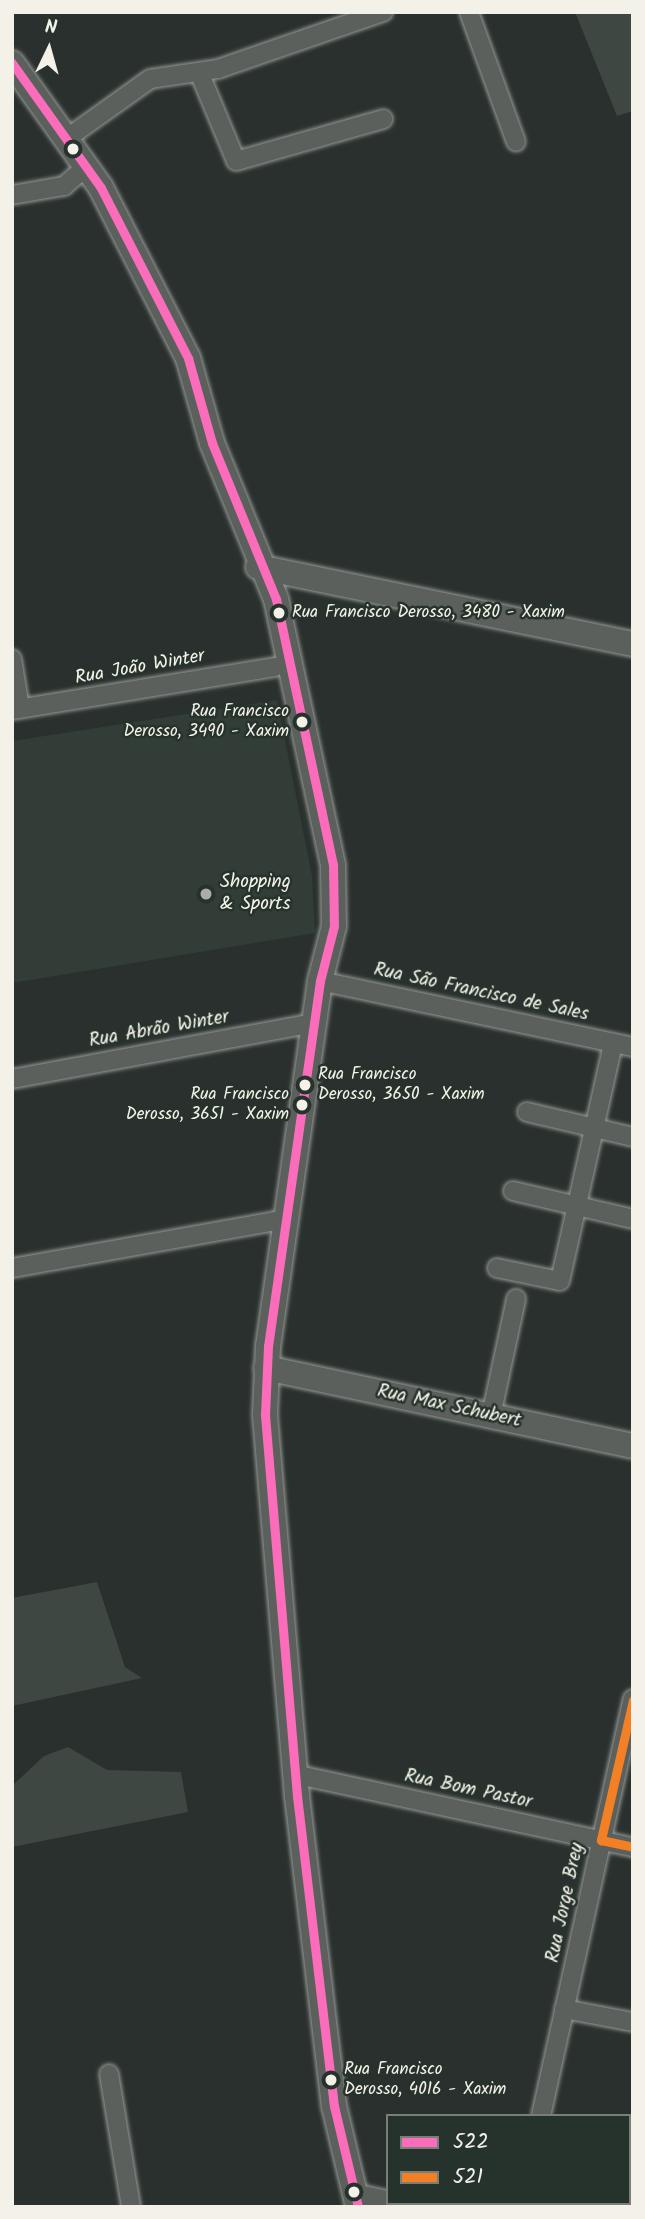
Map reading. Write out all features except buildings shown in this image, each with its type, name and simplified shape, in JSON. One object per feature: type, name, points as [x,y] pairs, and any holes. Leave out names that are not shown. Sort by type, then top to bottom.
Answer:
[{"type":"main road","points":[[12,63],[86,167],[187,358],[258,567],[274,667],[318,865],[320,981]]},
{"type":"main road","points":[[258,567],[633,644]]},
{"type":"main road","points":[[258,567],[276,599],[335,878],[332,942],[320,981],[266,1368],[294,1774],[334,2106],[356,2200]]},
{"type":"main road","name":"Rua Max Schubert","points":[[266,1368],[633,1446]]},
{"type":"street","points":[[66,139],[146,81],[199,72],[383,12]]},
{"type":"street","points":[[469,12],[516,142]]},
{"type":"street","points":[[199,72],[236,161],[383,119]]},
{"type":"street","points":[[12,195],[64,186],[86,167]]},
{"type":"street","points":[[12,659],[16,709]]},
{"type":"street","name":"Rua João Winter","points":[[16,709],[274,667]]},
{"type":"street","name":"Rua São Francisco de Sales","points":[[320,981],[633,1047]]},
{"type":"street","name":"Rua Abrão Winter","points":[[12,1079],[314,1023]]},
{"type":"street","points":[[497,1268],[560,1281],[613,1043]]},
{"type":"street","points":[[527,1112],[633,1137]]},
{"type":"street","points":[[513,1191],[633,1219]]},
{"type":"street","points":[[12,1268],[286,1219]]},
{"type":"street","points":[[491,1416],[516,1299]]},
{"type":"street","name":"Rua Jorge Brey","points":[[541,2114],[633,1699]]},
{"type":"street","name":"Rua Bom Pastor","points":[[294,1774],[633,1847]]},
{"type":"street","points":[[564,2009],[633,2022]]},
{"type":"street","points":[[108,2074],[131,2207]]},
{"type":"street","points":[[356,2200],[386,2200]]},
{"type":"shaded area","points":[[575,12],[633,12],[633,111],[617,116]]},
{"type":"shaded area","points":[[277,700],[312,876],[315,933],[12,983],[12,741]]},
{"type":"shaded area","points":[[97,1582],[125,1667],[142,1678],[12,1706],[12,1598]]},
{"type":"shaded area","points":[[68,1747],[107,1770],[181,1772],[188,1812],[12,1847],[12,1786],[44,1756]]},
{"type":"transit line","name":"522","points":[[12,63],[101,188],[188,358],[212,443],[276,599],[333,865],[334,926],[320,981],[268,1346],[265,1415],[297,1796],[334,2106],[358,2207]]},
{"type":"transit line","name":"521","points":[[633,1700],[601,1840],[633,1847]]},
{"type":"place","name":"Rua Francisco Derosso, 3480 - Xaxim","points":[[279,613]]},
{"type":"place","name":"Rua Francisco Derosso, 3490 - Xaxim","points":[[302,722]]},
{"type":"place","name":"Shopping & Sports","points":[[206,894]]},
{"type":"place","name":"Rua Francisco Derosso, 3650 - Xaxim","points":[[305,1085]]},
{"type":"place","name":"Rua Francisco Derosso, 3651 - Xaxim","points":[[302,1105]]},
{"type":"place","name":"Rua Francisco Derosso, 4016 - Xaxim","points":[[331,2080]]}]
